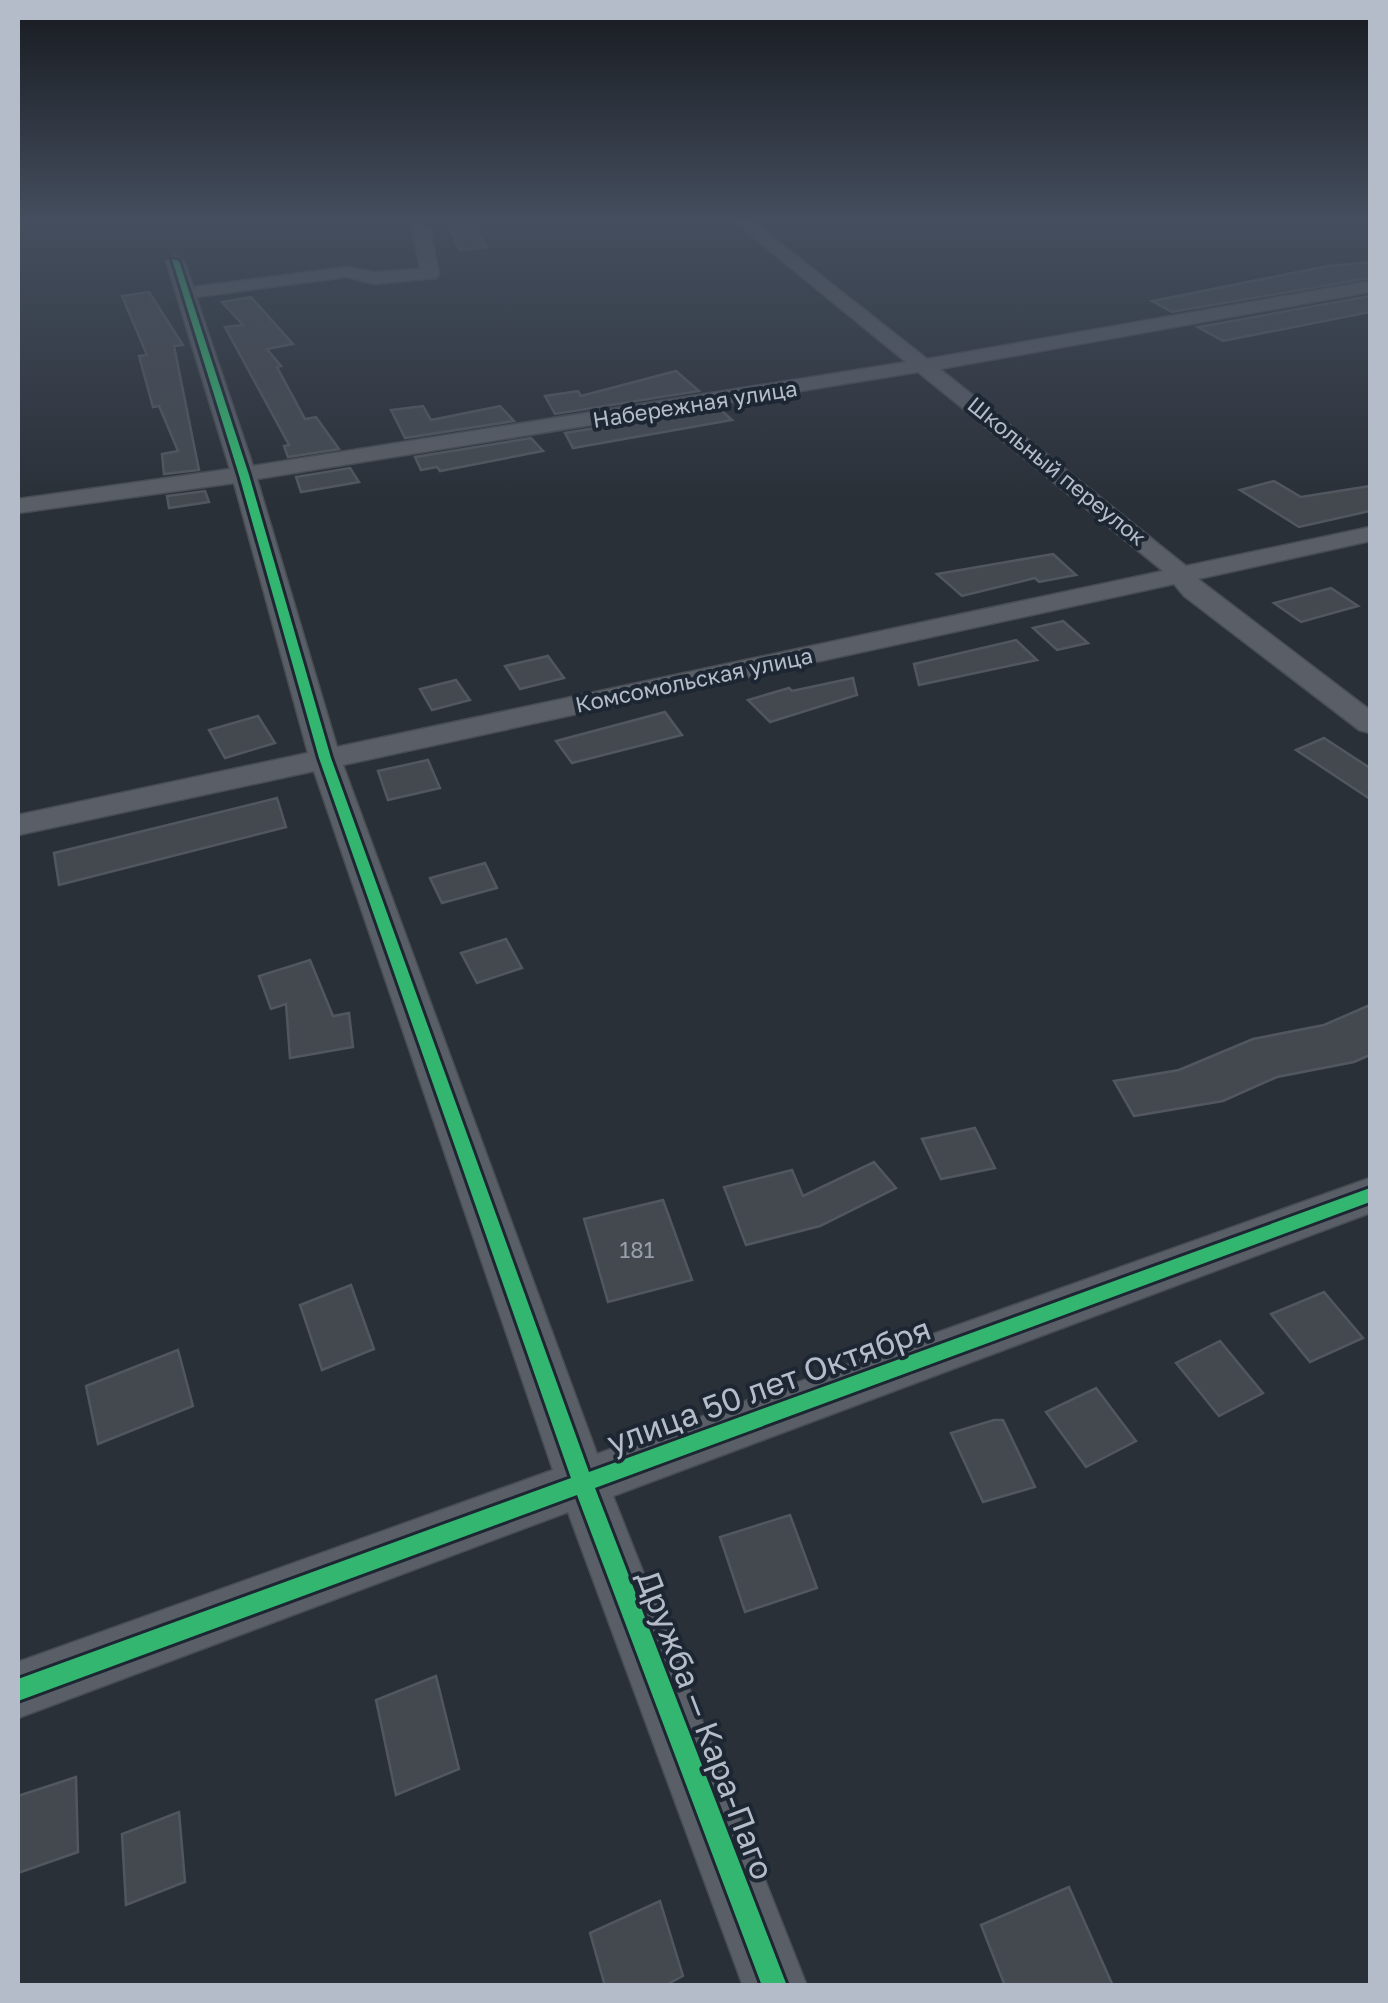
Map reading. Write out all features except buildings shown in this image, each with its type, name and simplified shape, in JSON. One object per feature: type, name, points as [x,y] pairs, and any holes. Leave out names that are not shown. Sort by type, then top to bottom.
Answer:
[{"type":"street","name":"Дружба — Кара-Паго","points":[[192,313],[244,476],[326,758],[584,1484],[775,1986]]},
{"type":"street","name":"Школьный переулок","points":[[860,313],[1169,562],[1193,590],[1370,724]]},
{"type":"street","name":"Набережная улица","points":[[18,506],[244,476],[929,367],[1220,313]]},
{"type":"street","name":"Комсомольская улица","points":[[18,825],[1334,542],[1365,547]]},
{"type":"street","name":"улица 50 лет Октября","points":[[18,1690],[1370,1194]]},
{"type":"cycle path","points":[[192,313],[244,475],[325,758],[583,1484],[775,1986]]},
{"type":"cycle path","points":[[18,1690],[1370,1195]]}]
